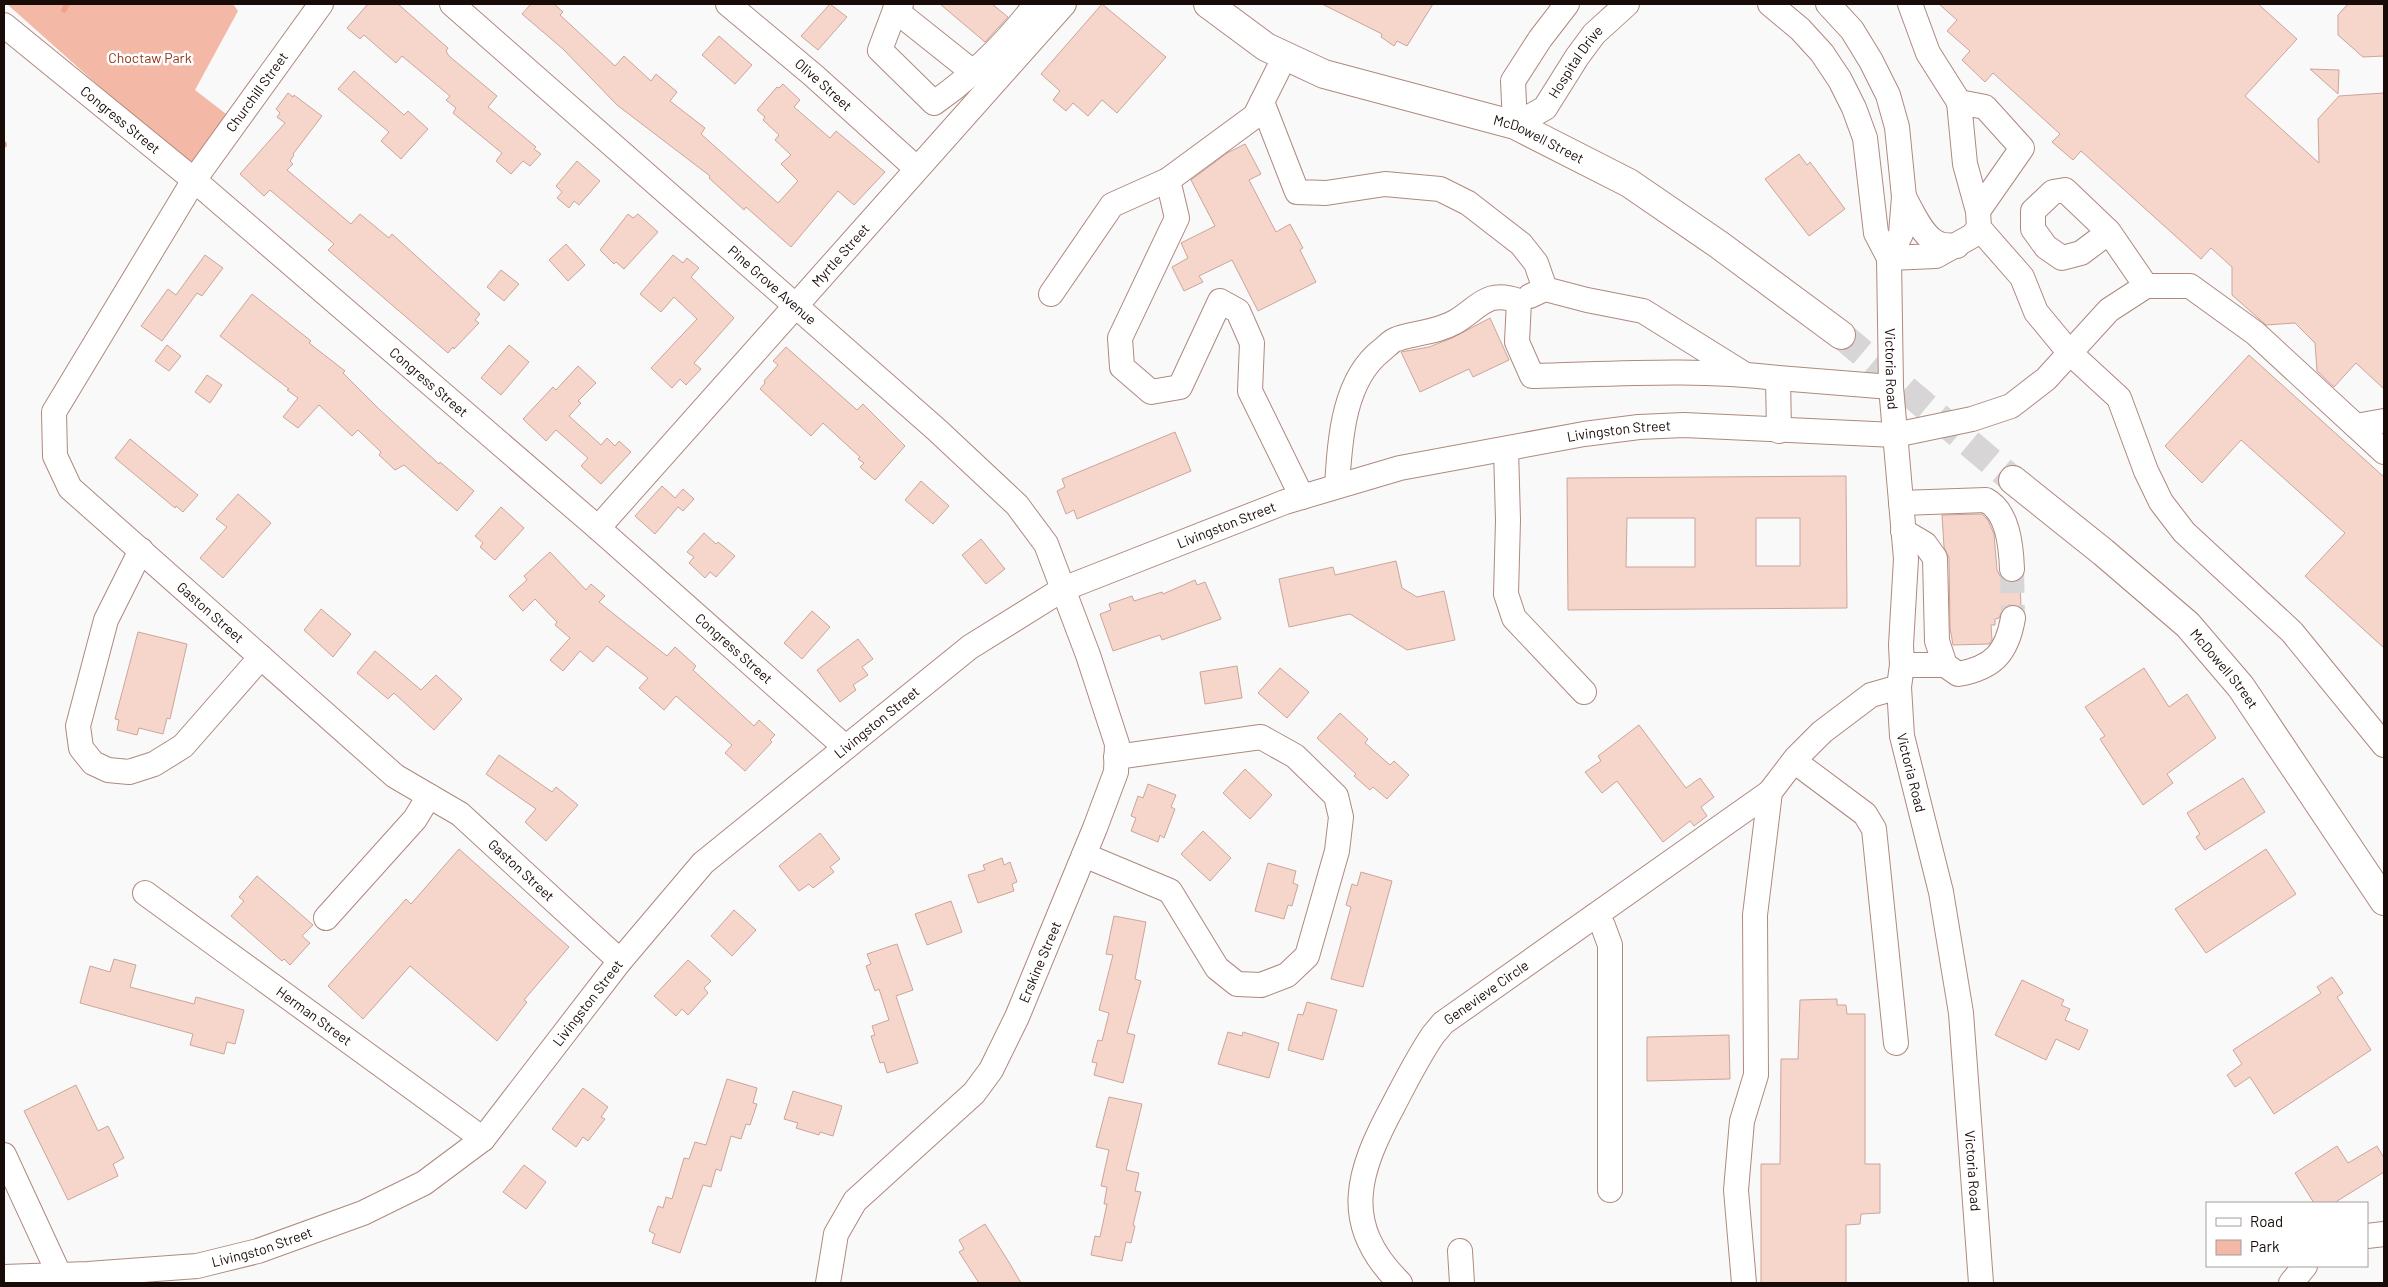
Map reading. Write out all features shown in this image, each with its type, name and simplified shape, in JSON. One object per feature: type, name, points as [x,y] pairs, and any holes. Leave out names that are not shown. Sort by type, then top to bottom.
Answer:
[{"type":"main road","name":"McDowell Street","points":[[1208,4],[1266,48],[1324,74],[1515,124],[1629,182],[1718,244],[1841,335]]},
{"type":"main road","name":"McDowell Street","points":[[2014,480],[2103,552],[2188,625],[2241,687],[2384,901]]},
{"type":"street","name":"Churchill Street","points":[[194,180],[321,4]]},
{"type":"street","name":"Pine Grove Avenue","points":[[452,4],[937,430],[1017,505],[1046,544],[1063,590]]},
{"type":"street","name":"Olive Street","points":[[728,4],[813,75],[916,168]]},
{"type":"street","points":[[974,73],[898,7],[880,50],[934,103],[974,73],[1036,4]]},
{"type":"street","name":"Myrtle Street","points":[[598,528],[916,168],[1064,4]]},
{"type":"street","points":[[1515,124],[1513,81],[1540,39],[1567,4]]},
{"type":"street","name":"Hospital Drive","points":[[1515,124],[1545,108],[1594,34],[1627,4]]},
{"type":"street","name":"Victoria Road","points":[[1770,4],[1800,29],[1822,53],[1840,80],[1854,108],[1865,138],[1876,233],[1889,258],[1891,387],[1906,559],[1901,645],[1902,736],[1941,892],[1961,1013],[1981,1283]]},
{"type":"street","name":"Victoria Road","points":[[1828,4],[1852,30],[1871,61],[1888,95],[1897,127],[1904,197],[1901,234],[1889,258]]},
{"type":"street","points":[[1910,4],[1928,52],[1960,102],[1965,164],[1978,220],[2022,277],[2036,312],[2069,352],[2119,398],[2146,471],[2161,502],[2184,532],[2292,632],[2384,745]]},
{"type":"street","name":"Congress Street","points":[[4,25],[194,180],[598,528],[846,747]]},
{"type":"street","points":[[1050,294],[1112,205],[1168,180],[1255,116],[1285,56]]},
{"type":"street","points":[[1262,102],[1297,192],[1326,193],[1385,184],[1440,189],[1468,203],[1521,244],[1536,263],[1545,289]]},
{"type":"street","points":[[1889,258],[1936,256],[1972,236],[1978,220],[2022,148],[1985,107],[1960,102]]},
{"type":"street","name":"Gaston Street","points":[[194,180],[54,412],[54,456],[70,488],[395,776],[460,814],[620,961]]},
{"type":"street","points":[[1168,180],[1177,218],[1120,338],[1122,367],[1151,392],[1180,387],[1220,301],[1238,311],[1252,343],[1250,391],[1302,497]]},
{"type":"street","points":[[1904,197],[1917,220],[1932,239],[1940,244],[1957,246]]},
{"type":"street","points":[[2109,232],[2146,286],[2190,286],[2256,333],[2384,452]]},
{"type":"street","name":"Livingston Street","points":[[4,1277],[59,1274],[90,1279],[197,1266],[258,1251],[363,1213],[424,1183],[482,1139],[620,961],[703,863],[970,647],[1063,590],[1302,497],[1400,468],[1584,434],[1639,427],[1684,425],[1895,435],[1972,419],[2011,406],[2046,380],[2069,352],[2109,310],[2146,286]]},
{"type":"street","points":[[1337,486],[1340,448],[1349,404],[1360,374],[1369,362],[1396,339],[1428,333],[1456,322],[1480,302],[1505,296],[1519,301],[1545,289],[1587,300],[1643,311],[1744,374]]},
{"type":"street","points":[[1519,301],[1516,342],[1532,376],[1658,372],[1744,374],[1891,387]]},
{"type":"street","points":[[1778,378],[1779,431]]},
{"type":"street","points":[[2356,426],[2384,421]]},
{"type":"street","points":[[1506,449],[1508,520],[1506,594],[1514,618],[1584,692]]},
{"type":"street","points":[[1901,503],[1986,500],[2001,513],[2012,569]]},
{"type":"street","points":[[1904,531],[1925,544],[1935,558],[1937,641],[1945,665],[1958,674],[1978,670],[1993,660],[2006,644],[2012,618]]},
{"type":"street","points":[[141,550],[106,620],[78,726],[80,748],[93,763],[108,770],[129,772],[154,764],[183,746],[261,657]]},
{"type":"street","name":"Erskine Street","points":[[828,1283],[836,1234],[855,1201],[974,1092],[991,1070],[1017,1017],[1116,772],[1116,744],[1104,702],[1063,590]]},
{"type":"street","points":[[1744,1283],[1736,1190],[1742,1121],[1756,1075],[1755,915],[1770,792],[1794,761],[1822,732],[1871,695],[1901,676],[1945,665]]},
{"type":"street","points":[[1084,855],[1170,891],[1217,968],[1237,984],[1261,985],[1288,975],[1308,956],[1338,852],[1341,816],[1336,796],[1295,756],[1261,736],[1116,756]]},
{"type":"street","points":[[1794,761],[1865,814],[1874,829],[1896,1043]]},
{"type":"street","name":"Genevieve Circle","points":[[1400,1283],[1374,1250],[1362,1217],[1361,1182],[1373,1144],[1424,1048],[1443,1023],[1770,792]]},
{"type":"street","points":[[326,918],[415,819],[429,796]]},
{"type":"street","name":"Herman Street","points":[[145,893],[482,1139]]},
{"type":"street","points":[[1596,915],[1603,926],[1610,945],[1610,1190]]},
{"type":"street","points":[[4,1155],[59,1274]]},
{"type":"street","points":[[2368,1236],[2384,1234]]},
{"type":"street","points":[[1460,1251],[1462,1283]]},
{"type":"street","points":[[2290,1283],[2304,1267]]},
{"type":"green space","name":"Choctaw Park","points":[[7,4],[233,4],[238,11],[195,90],[230,117],[197,162],[183,161]]},
{"type":"building","points":[[368,4],[398,4],[448,48],[446,51],[449,56],[497,96],[488,107],[536,147],[534,149],[541,154],[530,166],[523,161],[511,174],[496,161],[502,153],[453,113],[456,108],[446,100],[450,96],[402,56],[396,63],[364,35],[360,39],[347,28]]},
{"type":"building","points":[[531,4],[554,4],[563,12],[560,15],[615,66],[624,56],[651,81],[656,74],[677,92],[670,101],[705,128],[701,134],[778,203],[798,181],[781,164],[791,155],[775,140],[779,135],[763,120],[765,117],[757,110],[777,87],[779,88],[783,84],[800,100],[794,107],[830,138],[836,131],[885,172],[854,205],[838,191],[791,247],[746,207],[744,210],[709,178],[710,176],[617,105],[563,49],[522,14]]},
{"type":"building","points":[[830,4],[847,17],[818,50],[801,36]]},
{"type":"building","points":[[940,4],[992,4],[1008,17],[985,42]]},
{"type":"building","points":[[1102,4],[1166,57],[1117,113],[1102,100],[1088,116],[1073,103],[1066,111],[1053,100],[1060,91],[1041,74]]},
{"type":"building","points":[[1322,4],[1433,4],[1407,46],[1397,41],[1394,46],[1381,37],[1382,34]]},
{"type":"building","points":[[1939,4],[2258,4],[2297,39],[2245,96],[2319,163],[2318,119],[2339,96],[2384,93],[2384,389],[2356,363],[2334,387],[2317,371],[2315,343],[2295,323],[2266,325],[2232,295],[2232,267],[2211,248],[2201,259],[2081,151],[2073,160],[2052,142],[2060,134],[1993,73],[1985,82],[1962,60],[1970,51],[1947,31],[1957,20]]},
{"type":"building","points":[[2348,4],[2384,4],[2384,56],[2363,57],[2338,35],[2338,15]]},
{"type":"building","points":[[719,36],[752,65],[735,84],[702,55]]},
{"type":"building","points":[[2310,69],[2339,70],[2338,94]]},
{"type":"building","points":[[354,71],[404,115],[408,111],[428,129],[401,159],[381,141],[389,132],[338,89]]},
{"type":"building","points":[[288,93],[293,97],[294,95],[322,116],[293,154],[290,161],[293,164],[287,170],[351,224],[360,214],[389,238],[392,234],[480,314],[475,320],[479,323],[448,353],[328,250],[334,244],[270,190],[264,196],[240,174],[285,123],[277,117],[280,113],[276,109]]},
{"type":"building","points":[[1245,144],[1261,174],[1249,180],[1276,232],[1290,224],[1303,248],[1300,250],[1316,282],[1258,311],[1232,260],[1199,276],[1203,282],[1184,291],[1172,267],[1188,258],[1181,243],[1215,226],[1191,180],[1227,153]]},
{"type":"building","points":[[1799,154],[1807,165],[1810,162],[1845,209],[1809,236],[1765,179]]},
{"type":"building","points":[[577,161],[600,181],[579,205],[574,201],[569,208],[557,198],[562,192],[556,186]]},
{"type":"building","points":[[628,214],[633,218],[638,214],[658,232],[624,269],[616,262],[614,264],[600,250]]},
{"type":"building","points":[[566,244],[585,265],[568,281],[549,260]]},
{"type":"building","points":[[205,255],[223,268],[202,296],[197,293],[162,341],[141,326],[168,289],[176,295]]},
{"type":"building","points":[[673,255],[683,263],[687,258],[699,268],[691,277],[734,318],[694,363],[701,369],[686,385],[680,379],[672,388],[651,368],[697,319],[674,297],[661,312],[640,294]]},
{"type":"building","points":[[501,270],[519,284],[504,301],[487,287]]},
{"type":"building","points":[[252,294],[345,371],[343,373],[379,409],[439,464],[440,462],[474,491],[457,511],[404,465],[395,470],[379,455],[381,452],[358,430],[352,436],[319,405],[298,428],[283,417],[298,398],[220,336]]},
{"type":"building","points":[[1490,318],[1509,360],[1473,377],[1469,369],[1420,392],[1401,352],[1429,347],[1452,338]]},
{"type":"building","points":[[167,345],[181,356],[169,371],[155,361]]},
{"type":"building","points":[[509,345],[529,362],[501,395],[481,378]]},
{"type":"building","points":[[786,347],[857,410],[863,404],[905,446],[875,480],[860,467],[864,463],[858,459],[860,457],[823,423],[811,436],[760,389],[765,383],[764,381],[778,365],[773,361]]},
{"type":"building","points":[[2249,355],[2384,477],[2384,648],[2305,576],[2345,533],[2241,440],[2202,483],[2165,446]]},
{"type":"building","points":[[578,366],[596,383],[578,401],[581,403],[569,416],[601,445],[607,438],[615,446],[619,441],[631,452],[601,484],[581,466],[588,458],[556,430],[546,441],[523,419],[553,387],[556,390]]},
{"type":"building","points":[[207,375],[222,385],[210,403],[195,392]]},
{"type":"building","points":[[1175,432],[1191,471],[1077,519],[1074,510],[1066,514],[1057,491],[1065,487],[1062,479]]},
{"type":"building","points":[[130,439],[198,495],[183,512],[176,506],[175,508],[115,458]]},
{"type":"building","points":[[1846,476],[1847,608],[1568,610],[1567,478]],"holes":[[[1627,518],[1695,518],[1695,567],[1626,567]],[[1756,518],[1800,518],[1800,566],[1756,566]]]},
{"type":"building","points":[[921,481],[949,506],[933,524],[905,500]]},
{"type":"building","points":[[662,486],[675,498],[683,489],[694,499],[683,511],[678,507],[655,534],[635,516]]},
{"type":"building","points":[[238,494],[271,523],[223,578],[200,558],[227,527],[216,519]]},
{"type":"building","points":[[501,507],[524,528],[495,560],[480,547],[483,543],[475,536]]},
{"type":"building","points":[[1982,514],[1988,520],[1994,534],[1997,570],[2000,576],[2005,581],[2012,583],[2020,580],[2021,607],[2009,605],[2003,609],[1999,618],[1995,619],[1995,625],[1991,625],[1992,640],[1989,644],[1953,645],[1950,628],[1949,558],[1944,547],[1942,515]]},
{"type":"building","points":[[704,533],[716,544],[718,542],[735,556],[716,577],[710,572],[705,578],[689,563],[694,557],[687,552]]},
{"type":"building","points":[[981,539],[1005,569],[986,584],[962,555]]},
{"type":"building","points":[[550,552],[586,590],[591,584],[605,596],[599,602],[667,656],[675,647],[696,666],[693,670],[754,726],[759,720],[775,735],[770,740],[772,742],[745,771],[725,753],[732,745],[676,696],[664,710],[639,688],[648,678],[607,646],[593,662],[580,651],[563,671],[550,660],[570,638],[555,625],[557,622],[535,599],[523,611],[509,596],[527,580],[524,576]]},
{"type":"building","points":[[1396,561],[1402,588],[1417,597],[1444,591],[1455,640],[1407,650],[1350,614],[1289,627],[1279,579],[1333,567],[1335,575]]},
{"type":"building","points":[[1195,580],[1197,585],[1205,582],[1221,619],[1162,640],[1160,635],[1113,651],[1100,614],[1111,610],[1109,604],[1132,596],[1134,601],[1162,592],[1163,594]]},
{"type":"building","points":[[321,609],[351,634],[333,657],[304,630]]},
{"type":"building","points":[[812,611],[830,627],[802,659],[784,643]]},
{"type":"building","points":[[138,632],[187,644],[170,719],[167,718],[163,734],[139,728],[137,735],[117,730],[119,720],[115,719]]},
{"type":"building","points":[[858,639],[873,659],[862,667],[868,675],[853,685],[856,690],[840,702],[817,670]]},
{"type":"building","points":[[375,651],[421,690],[436,675],[462,699],[434,730],[394,693],[388,699],[357,673]]},
{"type":"building","points":[[1237,666],[1242,698],[1205,704],[1200,672]]},
{"type":"building","points":[[1280,668],[1309,692],[1287,718],[1258,693]]},
{"type":"building","points":[[2144,668],[2169,707],[2187,694],[2216,738],[2167,774],[2173,783],[2143,805],[2100,739],[2105,736],[2085,707]]},
{"type":"building","points":[[1340,713],[1368,739],[1365,743],[1390,765],[1394,761],[1409,775],[1387,799],[1373,787],[1370,790],[1354,776],[1356,774],[1317,738]]},
{"type":"building","points":[[1639,725],[1686,788],[1700,778],[1714,797],[1701,807],[1707,816],[1694,826],[1690,821],[1663,842],[1617,781],[1602,793],[1585,772],[1601,761],[1598,756]]},
{"type":"building","points":[[499,755],[552,792],[556,787],[578,805],[546,841],[525,822],[536,809],[486,774]]},
{"type":"building","points":[[1245,769],[1272,795],[1250,819],[1223,793]]},
{"type":"building","points":[[2243,778],[2265,812],[2205,850],[2196,837],[2200,834],[2187,813]]},
{"type":"building","points":[[1148,784],[1176,795],[1171,807],[1175,809],[1164,838],[1160,835],[1158,842],[1131,831],[1136,818],[1131,816],[1138,796],[1143,798]]},
{"type":"building","points":[[1203,831],[1231,858],[1210,881],[1181,854]]},
{"type":"building","points":[[820,833],[840,859],[830,867],[834,872],[813,888],[809,884],[799,891],[779,866]]},
{"type":"building","points":[[459,849],[569,947],[524,1000],[527,1002],[497,1041],[410,966],[363,1019],[328,986],[406,899],[411,904]]},
{"type":"building","points":[[2266,849],[2296,894],[2206,953],[2175,909]]},
{"type":"building","points":[[1002,858],[1004,865],[1010,862],[1017,882],[1012,884],[1014,891],[978,903],[968,875],[985,870],[983,865]]},
{"type":"building","points":[[1268,863],[1296,871],[1293,883],[1298,885],[1292,906],[1288,905],[1284,919],[1255,911]]},
{"type":"building","points":[[1361,872],[1392,881],[1363,987],[1331,979],[1351,907],[1346,905],[1352,884],[1357,886]]},
{"type":"building","points":[[257,876],[313,925],[302,936],[310,943],[290,965],[284,959],[282,961],[231,916],[244,901],[239,897]]},
{"type":"building","points":[[951,901],[962,932],[927,945],[915,914]]},
{"type":"building","points":[[734,910],[756,930],[732,956],[711,936]]},
{"type":"building","points":[[1114,916],[1146,922],[1135,979],[1141,981],[1127,1033],[1135,1035],[1123,1083],[1094,1075],[1097,1063],[1092,1062],[1098,1040],[1102,1041],[1109,1013],[1099,1010],[1113,955],[1106,954]]},
{"type":"building","points":[[897,944],[913,990],[896,996],[918,1063],[887,1073],[884,1062],[880,1063],[871,1036],[875,1035],[872,1026],[889,1020],[879,989],[875,991],[866,966],[871,964],[867,954]]},
{"type":"building","points":[[114,959],[136,965],[130,987],[194,1004],[196,997],[244,1010],[235,1044],[227,1042],[224,1054],[190,1045],[193,1034],[80,1003],[90,966],[110,972]]},
{"type":"building","points":[[688,960],[711,981],[704,988],[708,993],[688,1015],[682,1009],[676,1016],[654,996]]},
{"type":"building","points":[[2332,977],[2343,993],[2337,997],[2371,1050],[2274,1114],[2250,1077],[2235,1087],[2227,1075],[2242,1064],[2233,1050],[2321,993],[2317,987]]},
{"type":"building","points":[[2022,980],[2064,1000],[2061,1005],[2070,1009],[2065,1020],[2088,1030],[2079,1050],[2056,1039],[2046,1060],[1995,1035]]},
{"type":"building","points":[[1837,999],[1837,1005],[1846,1005],[1847,1014],[1865,1014],[1865,1164],[1880,1164],[1880,1213],[1861,1214],[1860,1224],[1846,1225],[1846,1283],[1761,1283],[1761,1164],[1780,1164],[1781,1059],[1798,1059],[1800,1000]]},
{"type":"building","points":[[1307,1002],[1337,1010],[1323,1060],[1288,1050],[1298,1014],[1303,1015]]},
{"type":"building","points":[[1228,1032],[1242,1036],[1243,1032],[1279,1043],[1269,1078],[1218,1064]]},
{"type":"building","points":[[1729,1035],[1730,1079],[1647,1081],[1647,1037]]},
{"type":"building","points":[[727,1079],[757,1088],[753,1103],[757,1104],[750,1125],[746,1124],[741,1139],[731,1136],[721,1171],[716,1169],[711,1187],[703,1185],[680,1253],[652,1243],[655,1234],[649,1231],[658,1206],[663,1208],[666,1197],[672,1199],[684,1158],[689,1159],[695,1142],[706,1145]]},
{"type":"building","points":[[76,1085],[98,1131],[108,1126],[124,1158],[113,1164],[118,1176],[68,1200],[24,1111]]},
{"type":"building","points":[[583,1088],[608,1107],[601,1117],[605,1119],[588,1141],[583,1137],[576,1147],[552,1129]]},
{"type":"building","points":[[793,1091],[842,1106],[833,1136],[820,1132],[819,1135],[796,1128],[798,1123],[784,1119]]},
{"type":"building","points":[[1109,1097],[1142,1104],[1126,1170],[1139,1173],[1135,1191],[1141,1192],[1133,1225],[1135,1226],[1131,1243],[1126,1242],[1122,1261],[1091,1255],[1095,1236],[1100,1237],[1107,1204],[1104,1204],[1107,1187],[1101,1186],[1109,1150],[1096,1147]]},
{"type":"building","points":[[2337,1146],[2348,1163],[2377,1146],[2384,1158],[2384,1172],[2336,1202],[2313,1202],[2295,1173]]},
{"type":"building","points":[[524,1165],[546,1182],[526,1209],[503,1192]]},
{"type":"building","points":[[985,1224],[1021,1283],[979,1283],[959,1252],[964,1249],[959,1240]]},
{"type":"waterway","points":[[64,10],[67,4]]},
{"type":"tunnel","points":[[1841,335],[2013,480]]},
{"type":"tunnel","points":[[2012,569],[2013,618]]}]
